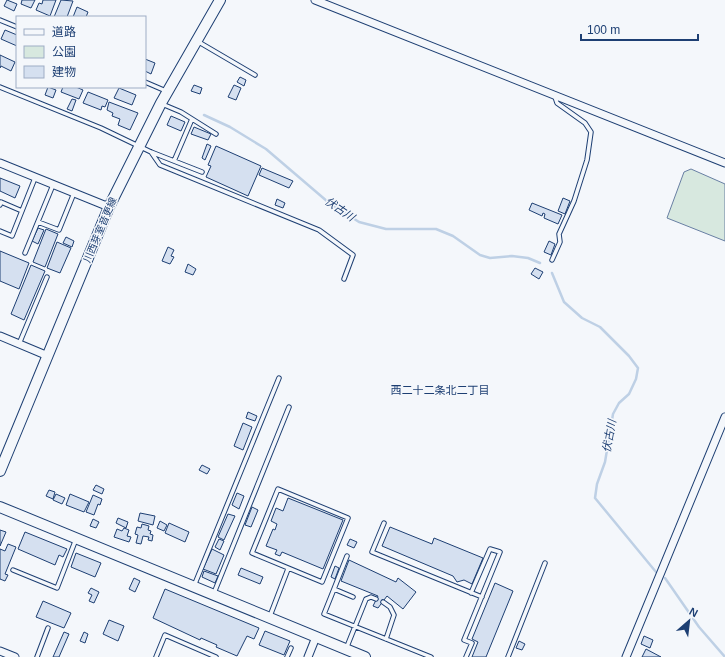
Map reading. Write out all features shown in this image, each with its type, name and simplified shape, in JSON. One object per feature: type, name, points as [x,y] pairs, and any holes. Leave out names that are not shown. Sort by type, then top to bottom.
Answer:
[{"type":"main road","name":"川西芽室音更線","points":[[0,470],[109,207],[161,103],[220,0]]},
{"type":"main road","points":[[0,507],[365,657]]},
{"type":"street","points":[[315,0],[725,163]]},
{"type":"street","points":[[0,163],[109,207]]},
{"type":"street","points":[[0,336],[48,356]]},
{"type":"street","points":[[626,657],[725,417]]},
{"type":"street","points":[[308,657],[316,637]]},
{"type":"street","points":[[0,651],[15,657]]},
{"type":"lane","points":[[0,20],[16,27]]},
{"type":"lane","points":[[196,40],[255,75]]},
{"type":"lane","points":[[146,82],[167,92]]},
{"type":"lane","points":[[0,87],[139,145],[151,152],[202,172]]},
{"type":"lane","points":[[552,260],[560,242],[559,234],[574,201],[587,160],[591,132],[585,123],[557,103],[554,94]]},
{"type":"lane","points":[[161,103],[181,112],[216,134]]},
{"type":"lane","points":[[174,161],[192,119]]},
{"type":"lane","points":[[151,152],[160,165],[319,230],[353,255],[344,279]]},
{"type":"lane","points":[[0,231],[12,236],[35,178]]},
{"type":"lane","points":[[25,254],[53,185]]},
{"type":"lane","points":[[38,222],[59,230],[74,193]]},
{"type":"lane","points":[[0,205],[1,202],[22,211]]},
{"type":"lane","points":[[19,344],[47,277]]},
{"type":"lane","points":[[193,587],[279,378]]},
{"type":"lane","points":[[213,595],[289,407]]},
{"type":"lane","points":[[278,489],[348,518],[322,582],[288,569],[252,553],[278,489]]},
{"type":"lane","points":[[384,523],[372,552],[482,597]]},
{"type":"lane","points":[[13,570],[57,588],[77,539]]},
{"type":"lane","points":[[466,657],[472,643],[464,640],[500,552],[490,549],[471,593]]},
{"type":"lane","points":[[347,556],[324,614],[431,657]]},
{"type":"lane","points":[[508,657],[545,563]]},
{"type":"lane","points":[[269,618],[288,569]]},
{"type":"lane","points":[[334,589],[353,597]]},
{"type":"lane","points":[[346,649],[366,599],[371,597],[376,599]]},
{"type":"lane","points":[[383,602],[390,607],[394,615],[393,624],[386,639]]},
{"type":"lane","points":[[37,657],[48,628]]},
{"type":"lane","points":[[156,657],[165,635],[216,657]]},
{"type":"lane","points":[[287,657],[291,648]]},
{"type":"green space","points":[[691,169],[725,184],[725,241],[667,218],[684,172]]},
{"type":"building","points":[[7,0],[17,4],[14,11],[4,6]]},
{"type":"building","points":[[22,0],[35,0],[31,8],[21,4]]},
{"type":"building","points":[[43,0],[56,0],[50,16],[36,10],[39,3],[42,4]]},
{"type":"building","points":[[61,0],[73,1],[67,16],[54,16]]},
{"type":"building","points":[[77,7],[88,12],[86,16],[73,16]]},
{"type":"building","points":[[5,30],[16,35],[16,46],[1,39]]},
{"type":"building","points":[[0,55],[15,62],[11,71],[1,66],[0,68]]},
{"type":"building","points":[[146,59],[155,63],[151,74],[146,72]]},
{"type":"building","points":[[240,77],[246,80],[244,86],[237,82]]},
{"type":"building","points":[[194,85],[202,88],[200,94],[191,91]]},
{"type":"building","points":[[234,85],[241,88],[236,100],[228,97]]},
{"type":"building","points":[[48,88],[56,90],[53,98],[45,95]]},
{"type":"building","points":[[63,88],[78,88],[83,90],[79,99],[61,92]]},
{"type":"building","points":[[119,88],[136,95],[132,105],[114,98]]},
{"type":"building","points":[[88,92],[108,100],[105,107],[102,106],[101,110],[83,103]]},
{"type":"building","points":[[72,99],[76,100],[72,111],[67,109]]},
{"type":"building","points":[[109,102],[138,113],[130,130],[118,125],[120,119],[112,116],[113,113],[107,110]]},
{"type":"building","points":[[171,116],[185,122],[181,131],[167,125]]},
{"type":"building","points":[[194,127],[211,134],[208,140],[191,134]]},
{"type":"building","points":[[207,144],[211,146],[205,160],[202,158]]},
{"type":"building","points":[[216,146],[261,166],[248,196],[206,177],[211,166],[208,165]]},
{"type":"building","points":[[262,168],[293,181],[289,188],[259,175]]},
{"type":"building","points":[[0,178],[20,186],[15,198],[0,191]]},
{"type":"building","points":[[563,198],[570,201],[565,214],[558,211]]},
{"type":"building","points":[[277,199],[285,203],[283,208],[275,205]]},
{"type":"building","points":[[532,203],[562,215],[558,224],[544,218],[545,214],[543,213],[542,216],[529,210]]},
{"type":"building","points":[[38,228],[44,230],[38,244],[32,241]]},
{"type":"building","points":[[46,229],[58,234],[45,267],[33,262]]},
{"type":"building","points":[[66,237],[74,241],[72,247],[63,243]]},
{"type":"building","points":[[549,241],[555,244],[551,255],[544,252]]},
{"type":"building","points":[[57,242],[71,248],[60,273],[47,268]]},
{"type":"building","points":[[168,247],[174,250],[171,256],[174,257],[170,264],[162,261]]},
{"type":"building","points":[[0,251],[29,263],[19,289],[0,281]]},
{"type":"building","points":[[188,264],[196,269],[193,275],[185,272]]},
{"type":"building","points":[[31,265],[45,271],[24,320],[11,314]]},
{"type":"building","points":[[535,268],[543,272],[539,279],[531,274]]},
{"type":"building","points":[[248,412],[257,416],[255,421],[246,418]]},
{"type":"building","points":[[243,423],[252,427],[243,450],[234,446]]},
{"type":"building","points":[[202,465],[210,469],[207,474],[199,470]]},
{"type":"building","points":[[96,485],[104,489],[102,494],[93,490]]},
{"type":"building","points":[[49,490],[55,492],[53,499],[46,496]]},
{"type":"building","points":[[237,493],[244,496],[239,509],[232,505]]},
{"type":"building","points":[[56,494],[65,498],[62,504],[53,500]]},
{"type":"building","points":[[70,494],[89,502],[84,512],[66,505]]},
{"type":"building","points":[[93,495],[102,499],[100,505],[98,504],[94,515],[86,512]]},
{"type":"building","points":[[288,498],[343,520],[323,569],[282,552],[280,556],[275,554],[277,550],[266,546],[273,529],[275,530],[277,524],[271,521],[276,508],[283,511]]},
{"type":"building","points":[[252,507],[258,510],[251,527],[245,525]]},
{"type":"building","points":[[140,513],[155,516],[153,525],[138,521]]},
{"type":"building","points":[[228,514],[235,516],[224,540],[218,537]]},
{"type":"building","points":[[118,518],[128,522],[126,528],[116,523]]},
{"type":"building","points":[[93,519],[99,522],[96,528],[90,526]]},
{"type":"building","points":[[160,521],[167,525],[164,531],[157,528]]},
{"type":"building","points":[[169,523],[189,532],[185,542],[165,533]]},
{"type":"building","points":[[142,524],[149,526],[148,530],[151,531],[150,534],[153,535],[152,541],[148,540],[149,537],[143,536],[141,544],[136,543],[138,535],[135,534],[137,527],[141,528]]},
{"type":"building","points":[[390,527],[432,544],[434,538],[483,558],[472,584],[464,580],[457,582],[453,576],[382,546]]},
{"type":"building","points":[[124,528],[129,530],[127,536],[131,537],[129,542],[114,537],[117,529],[122,531]]},
{"type":"building","points":[[0,530],[6,532],[0,546]]},
{"type":"building","points":[[25,532],[67,549],[63,557],[59,555],[55,565],[18,549]]},
{"type":"building","points":[[219,539],[224,541],[220,550],[215,547]]},
{"type":"building","points":[[350,539],[357,542],[354,548],[347,545]]},
{"type":"building","points":[[8,544],[16,547],[5,574],[8,575],[5,581],[0,579],[0,549],[5,551]]},
{"type":"building","points":[[212,549],[224,555],[216,574],[203,569]]},
{"type":"building","points":[[76,553],[101,563],[95,577],[71,567]]},
{"type":"building","points":[[349,560],[396,582],[398,578],[416,592],[403,609],[387,596],[378,608],[373,606],[378,596],[341,581]]},
{"type":"building","points":[[335,566],[339,568],[335,579],[331,577]]},
{"type":"building","points":[[241,568],[263,577],[260,584],[238,575]]},
{"type":"building","points":[[204,571],[218,576],[215,583],[202,577]]},
{"type":"building","points":[[134,578],[140,581],[135,592],[129,589]]},
{"type":"building","points":[[495,583],[513,591],[486,657],[472,657],[478,642],[472,639]]},
{"type":"building","points":[[91,588],[99,592],[94,603],[89,601],[92,595],[88,593]]},
{"type":"building","points":[[165,589],[259,628],[254,639],[247,636],[237,656],[216,647],[217,645],[201,638],[200,640],[153,618]]},
{"type":"building","points":[[43,601],[71,613],[64,628],[36,617]]},
{"type":"building","points":[[109,620],[124,626],[118,641],[103,634]]},
{"type":"building","points":[[265,631],[290,641],[284,655],[259,645]]},
{"type":"building","points":[[64,632],[69,634],[59,657],[53,657]]},
{"type":"building","points":[[84,632],[88,634],[85,643],[80,641]]},
{"type":"building","points":[[644,636],[653,640],[650,648],[641,644]]},
{"type":"building","points":[[519,641],[525,644],[522,650],[516,648]]},
{"type":"building","points":[[646,649],[661,657],[642,657]]},
{"type":"waterway","name":"伏古川","points":[[204,115],[230,127],[266,149],[328,202],[359,222],[386,229],[436,229],[453,236],[480,255],[490,258],[512,256],[528,258],[540,263]]},
{"type":"waterway","name":"伏古川","points":[[552,273],[564,302],[582,318],[600,327],[629,356],[638,368],[636,379],[629,394],[619,403],[613,414],[605,462],[597,484],[595,498],[656,572]]},
{"type":"waterway","name":"伏古川","points":[[665,578],[699,627],[725,657]]},
{"type":"district","name":"西二十二条北二丁目","points":[[440,390]]}]
